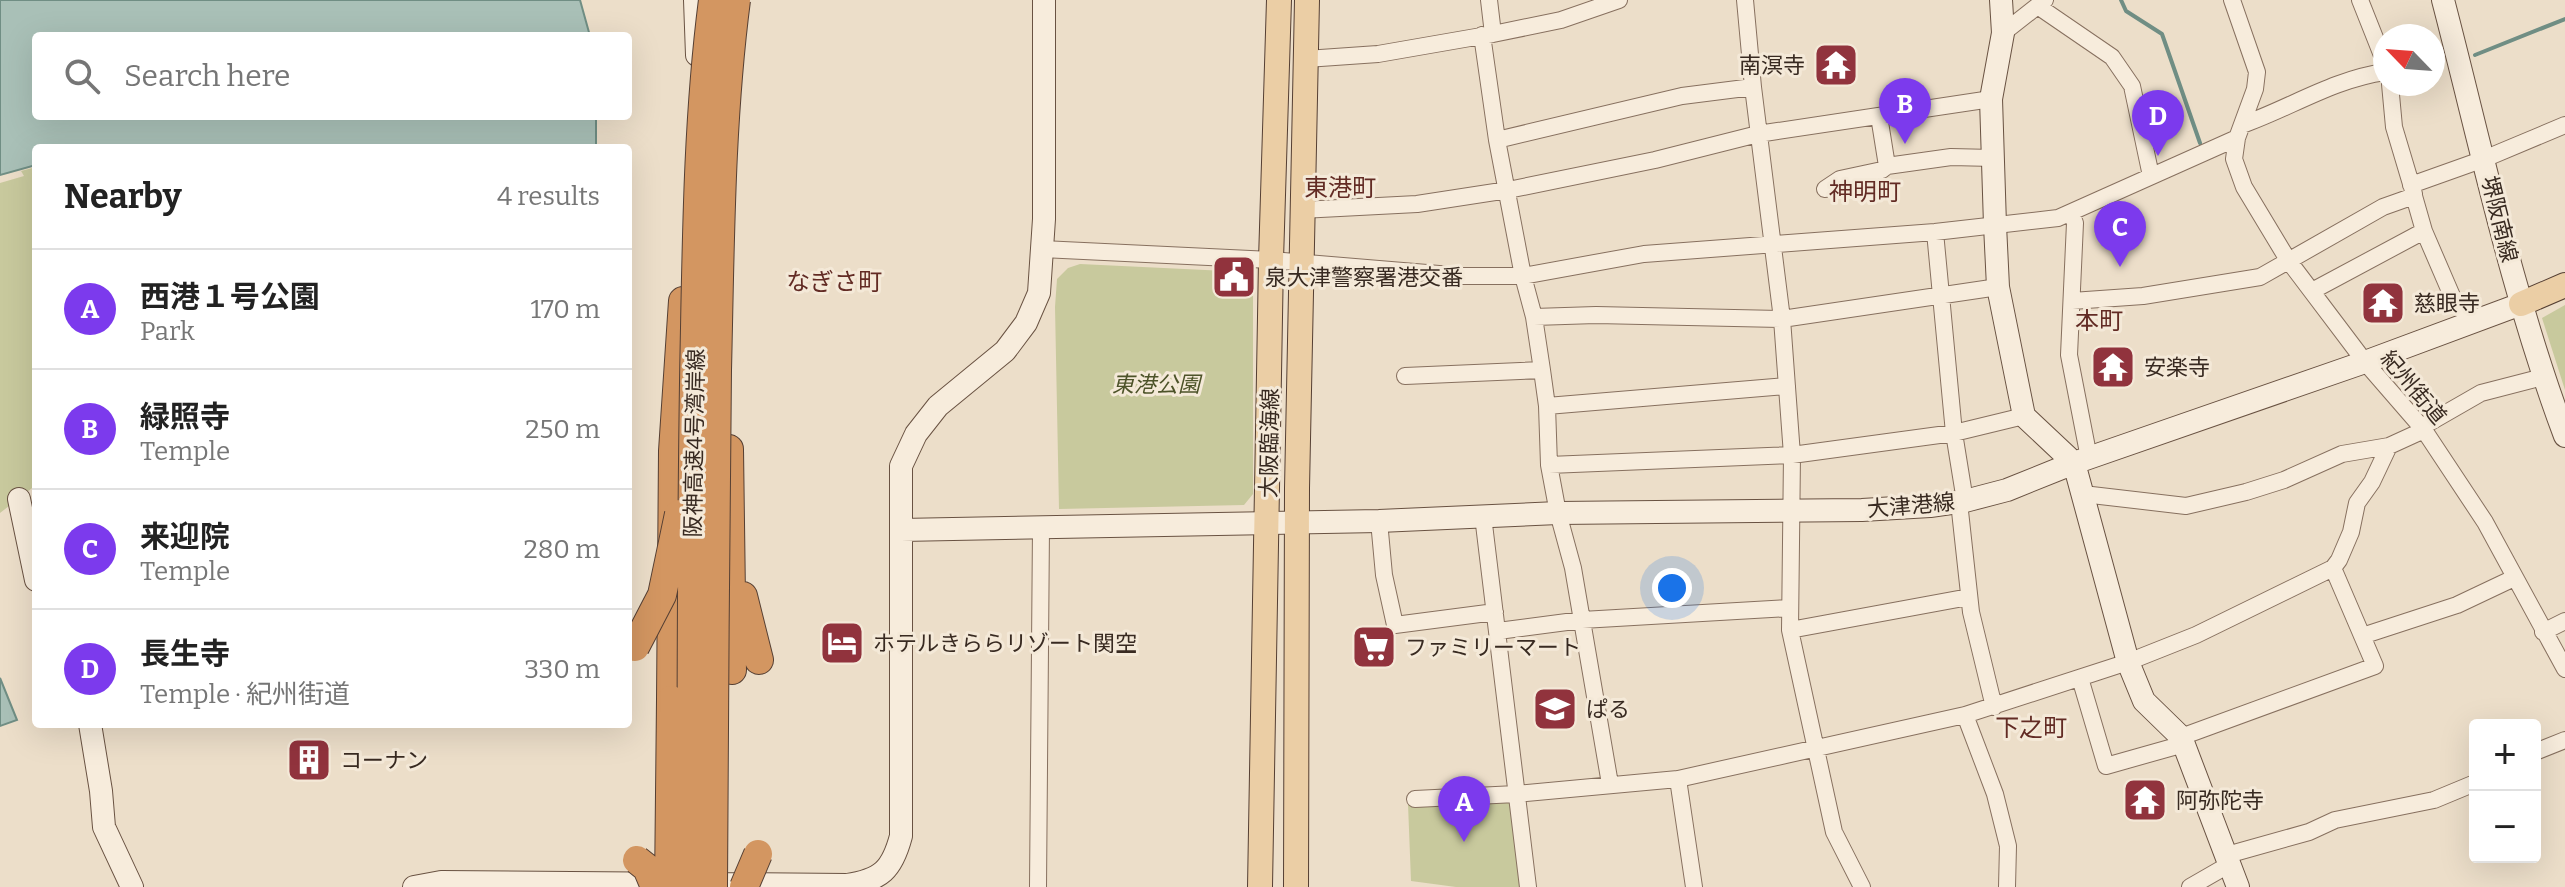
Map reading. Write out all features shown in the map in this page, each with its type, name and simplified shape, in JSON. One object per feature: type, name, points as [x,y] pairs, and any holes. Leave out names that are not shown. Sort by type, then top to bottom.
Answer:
[{"type":"highway","name":"阪神高速4号湾岸線","points":[[674,886],[697,230],[704,88],[713,0]]},
{"type":"highway","name":"阪神高速4号湾岸線","points":[[727,886],[719,301],[722,157],[736,0]]},
{"type":"highway","points":[[635,647],[662,595],[678,527],[688,432],[697,230]]},
{"type":"highway","points":[[674,886],[671,700],[673,451],[684,299]]},
{"type":"highway","points":[[719,301],[739,582],[759,660]]},
{"type":"highway","points":[[727,886],[732,670],[729,449]]},
{"type":"highway","points":[[727,886],[758,854]]},
{"type":"highway","points":[[637,860],[674,886]]},
{"type":"main road","name":"大阪臨海線","points":[[1260,887],[1271,260],[1279,0]]},
{"type":"main road","name":"大阪臨海線","points":[[1296,887],[1300,262],[1307,0]]},
{"type":"main road","points":[[2521,304],[2565,285]]},
{"type":"street","points":[[674,886],[684,299],[697,44],[695,0]]},
{"type":"street","points":[[720,0],[726,137],[729,449],[726,528],[727,886]]},
{"type":"street","points":[[414,887],[441,882],[847,885],[869,882],[886,871],[895,858],[901,836],[901,466],[916,434],[938,406],[1005,351],[1026,323],[1039,293],[1044,0]]},
{"type":"street","points":[[1489,0],[1487,35],[1497,140],[1534,317],[1547,406],[1549,465],[1573,568],[1610,784]]},
{"type":"street","points":[[1306,59],[1378,54],[1487,35],[1561,20],[1619,0]]},
{"type":"street","points":[[1745,0],[1758,134],[1782,319],[1792,455],[1790,630],[1834,832],[1862,887]]},
{"type":"street","points":[[2001,0],[2003,33],[1991,99],[1998,287],[2024,416],[2082,460]]},
{"type":"street","name":"紀州街道","points":[[2232,0],[2257,72],[2255,89],[2234,159],[2244,187],[2288,260],[2365,362],[2424,430],[2485,522],[2565,669]]},
{"type":"street","points":[[2360,0],[2373,33]]},
{"type":"street","name":"堺阪南線","points":[[2443,0],[2521,304],[2565,436]]},
{"type":"street","points":[[2003,33],[2042,4],[2112,57],[2132,86],[2151,176]]},
{"type":"street","points":[[1042,249],[1271,260],[1463,276],[1523,276],[1644,254],[1935,232],[2058,218],[2344,82],[2373,75]]},
{"type":"street","points":[[1497,140],[1682,96],[1753,87]]},
{"type":"street","points":[[2391,96],[2394,127],[2424,231],[2452,296],[2472,322]]},
{"type":"street","points":[[1301,210],[1417,204],[1508,190],[1641,163],[1758,134],[1991,99]]},
{"type":"street","points":[[1879,116],[1887,166]]},
{"type":"street","points":[[2072,301],[2143,296],[2260,277],[2413,190],[2565,125]]},
{"type":"street","points":[[1825,189],[1840,179],[1882,170],[1887,166],[1951,157],[1993,158]]},
{"type":"street","points":[[2071,213],[2075,223],[2069,355],[2082,460],[2083,494],[2128,662],[2144,701],[2183,741],[2238,887]]},
{"type":"street","points":[[2312,291],[2424,231]]},
{"type":"street","points":[[1935,232],[1969,597],[1994,707]]},
{"type":"street","points":[[1534,317],[1596,315],[1782,319],[1998,287]]},
{"type":"street","name":"大津港線","points":[[901,530],[1379,521],[1558,513],[1793,511],[1917,507],[1962,501],[2007,490],[2082,460],[2365,362],[2521,304]]},
{"type":"street","points":[[1405,376],[1542,370]]},
{"type":"street","points":[[2083,494],[2186,506],[2246,492],[2284,480],[2342,454],[2389,446],[2424,430],[2427,424],[2481,393],[2543,377]]},
{"type":"street","points":[[1547,406],[1787,386]]},
{"type":"street","points":[[1549,465],[1792,455],[1954,433],[2024,416]]},
{"type":"street","points":[[1415,799],[1516,794],[1678,779],[1965,715],[2128,662],[2196,635],[2333,568],[2351,532],[2357,503],[2372,482],[2389,446]]},
{"type":"street","points":[[19,499],[32,561]]},
{"type":"street","points":[[1483,516],[1528,887]]},
{"type":"street","points":[[1379,521],[1384,575],[1395,625],[1495,612]]},
{"type":"street","points":[[1038,887],[1041,527]]},
{"type":"street","points":[[2080,678],[2106,766],[2183,741],[2375,666],[2333,568]]},
{"type":"street","points":[[2362,636],[2457,605],[2514,578]]},
{"type":"street","points":[[1790,630],[1969,597]]},
{"type":"street","points":[[1498,631],[1582,620],[1789,608]]},
{"type":"street","points":[[2543,632],[2565,621]]},
{"type":"street","points":[[1965,715],[1999,807],[2008,846],[2007,887]]},
{"type":"street","points":[[91,728],[104,827],[132,887]]},
{"type":"street","points":[[2541,750],[2565,740]]},
{"type":"street","points":[[1678,779],[1694,887]]},
{"type":"street","points":[[2190,887],[2228,860],[2335,820],[2434,800],[2469,785]]},
{"type":"green space","points":[[32,168],[32,488],[0,513],[0,183],[24,176],[21,171]]},
{"type":"green space","name":"東港公園","points":[[1080,264],[1226,271],[1226,283],[1241,284],[1243,273],[1253,286],[1253,494],[1244,505],[1059,509],[1057,279],[1068,268]]},
{"type":"green space","points":[[2565,305],[2565,390],[2542,318]]},
{"type":"green space","points":[[1512,798],[1525,887],[1456,887],[1411,881],[1408,804]]},
{"type":"shaded area","points":[[0,0],[580,0],[589,32],[32,32],[32,120],[596,120],[596,144],[32,144],[32,166],[0,175]]},
{"type":"shaded area","points":[[0,678],[17,720],[0,726]]},
{"type":"waterway","points":[[2121,0],[2126,11],[2162,34],[2200,143]]},
{"type":"waterway","points":[[2475,55],[2565,19]]},
{"type":"place","name":"南溟寺","points":[[1836,65]]},
{"type":"place","name":"緑照寺","points":[[1905,144]]},
{"type":"place","name":"長生寺","points":[[2158,156]]},
{"type":"place","name":"来迎院","points":[[2120,267]]},
{"type":"place","name":"泉大津警察署港交番","points":[[1234,277]]},
{"type":"place","name":"慈眼寺","points":[[2383,303]]},
{"type":"place","name":"安楽寺","points":[[2113,367]]},
{"type":"place","name":"ホテルきららリゾート関空","points":[[842,643]]},
{"type":"place","name":"ファミリーマート","points":[[1374,647]]},
{"type":"place","name":"ぱる","points":[[1555,709]]},
{"type":"place","name":"コーナン","points":[[309,760]]},
{"type":"place","name":"阿弥陀寺","points":[[2145,800]]},
{"type":"place","name":"西港１号公園","points":[[1464,842]]},
{"type":"district","name":"東港町","points":[[1340,188]]},
{"type":"district","name":"神明町","points":[[1865,192]]},
{"type":"district","name":"なぎさ町","points":[[834,282]]},
{"type":"district","name":"本町","points":[[2099,321]]},
{"type":"district","name":"下之町","points":[[2031,728]]}]
